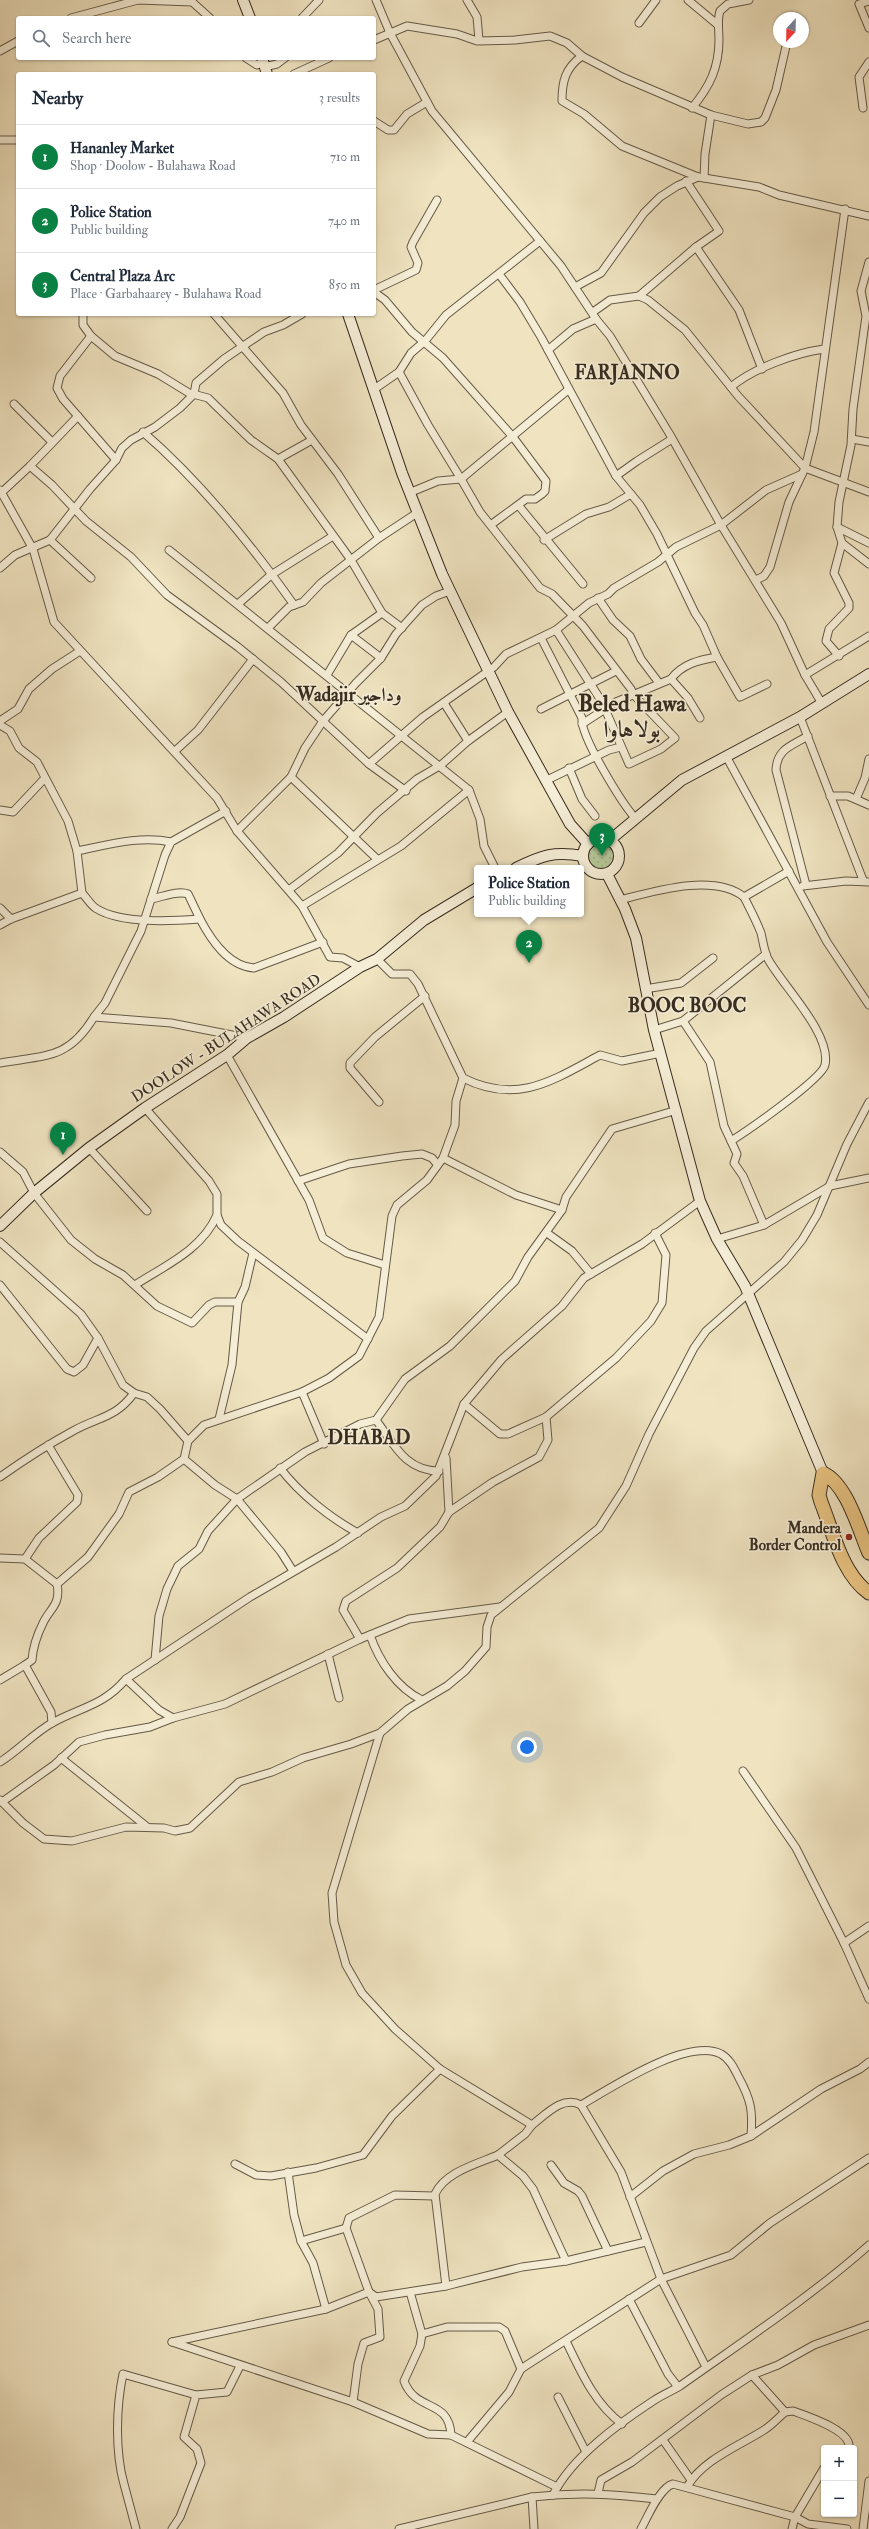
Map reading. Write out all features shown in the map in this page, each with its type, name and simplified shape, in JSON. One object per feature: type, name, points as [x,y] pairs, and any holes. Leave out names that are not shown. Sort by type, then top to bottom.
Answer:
[{"type":"highway","points":[[869,1553],[840,1486],[831,1477],[823,1473],[819,1495],[821,1502],[850,1575],[860,1587],[869,1593]]},
{"type":"main road","points":[[243,2],[249,16]]},
{"type":"main road","points":[[349,316],[409,493],[450,591],[508,712],[545,781],[570,824],[588,844]]},
{"type":"main road","points":[[610,840],[682,780],[800,717],[821,702],[869,674]]},
{"type":"main road","points":[[599,838],[610,840],[618,849],[620,860],[614,870],[607,874],[597,874],[591,872],[587,867],[583,856],[588,844],[599,838]]},
{"type":"main road","points":[[523,865],[547,854],[562,852],[583,856]]},
{"type":"main road","points":[[607,874],[636,938],[654,1030],[677,1110],[684,1146],[700,1201],[717,1239],[749,1295],[823,1473]]},
{"type":"main road","name":"DOOLOW - BULAHAWA ROAD","points":[[0,1226],[34,1193],[89,1148],[145,1108],[227,1056],[248,1038],[284,1017],[360,967],[377,959],[424,920],[474,890]]},
{"type":"street","points":[[78,16],[138,0],[191,1],[208,16]]},
{"type":"street","points":[[304,16],[319,0]]},
{"type":"street","points":[[376,0],[390,33],[427,102],[540,240],[610,336],[672,439],[721,525],[786,631],[805,675],[821,702]]},
{"type":"street","points":[[467,0],[477,17],[479,40]]},
{"type":"street","points":[[639,23],[656,0]]},
{"type":"street","points":[[688,0],[718,25]]},
{"type":"street","points":[[692,108],[709,87],[714,74],[718,50],[718,16],[723,6],[749,0]]},
{"type":"street","points":[[869,1],[859,4],[869,28]]},
{"type":"street","points":[[376,39],[407,26],[457,34],[479,40],[515,40],[550,36],[567,43],[582,56],[622,77],[692,108],[711,115],[748,124],[761,122],[765,118],[776,90],[786,48]]},
{"type":"street","points":[[0,51],[16,42]]},
{"type":"street","points":[[582,56],[573,62],[564,76],[562,101],[584,114],[622,146],[701,178],[758,187],[802,200],[845,208],[869,216]]},
{"type":"street","points":[[249,60],[257,65],[264,66],[277,64],[282,60]]},
{"type":"street","points":[[298,72],[325,60]]},
{"type":"street","points":[[862,108],[859,77],[869,62]]},
{"type":"street","points":[[376,121],[388,130],[394,130],[407,114],[427,102]]},
{"type":"street","points":[[701,178],[711,115]]},
{"type":"street","points":[[0,140],[16,140]]},
{"type":"street","points":[[575,287],[601,273],[644,213],[660,197],[686,181],[701,178]]},
{"type":"street","points":[[548,350],[573,328],[594,316],[610,300],[639,296],[696,247],[718,231],[686,181]]},
{"type":"street","points":[[376,290],[416,270],[418,263],[411,248],[437,200]]},
{"type":"street","points":[[756,580],[764,576],[770,567],[789,502],[803,471],[814,432],[824,349],[845,208]]},
{"type":"street","points":[[373,390],[399,372],[411,353],[425,342],[446,314],[499,274],[540,240]]},
{"type":"street","points":[[696,247],[739,310],[762,369]]},
{"type":"street","points":[[839,656],[826,641],[826,636],[833,624],[838,622],[849,608],[849,603],[834,573],[842,544],[837,527],[839,502],[852,439],[857,373],[866,316],[861,291],[869,262]]},
{"type":"street","points":[[499,274],[520,302],[548,350],[568,390],[616,476],[631,494],[667,554],[711,641],[717,657],[740,697],[767,684]]},
{"type":"street","points":[[861,291],[869,292]]},
{"type":"street","points":[[376,293],[385,300],[412,332],[443,358],[513,437],[546,481],[545,491],[542,494],[535,499],[526,499],[519,506],[492,524]]},
{"type":"street","points":[[639,296],[664,310],[685,330],[731,387],[803,471],[869,492]]},
{"type":"street","points":[[83,316],[83,325],[91,336],[124,362],[158,374],[194,394],[213,402],[251,440],[278,459],[352,560],[382,613],[402,628]]},
{"type":"street","points":[[216,316],[279,389],[296,418],[348,488],[379,538]]},
{"type":"street","points":[[0,568],[15,556],[50,540],[90,489],[116,460],[122,448],[143,432],[155,427],[194,394],[196,383],[224,359],[264,332],[283,325],[299,316]]},
{"type":"street","points":[[91,336],[60,376],[57,384],[63,399],[116,460]]},
{"type":"street","points":[[731,387],[762,369],[803,352],[824,349]]},
{"type":"street","points":[[399,372],[433,435],[478,508],[492,524],[540,588],[552,594],[593,638],[616,671],[631,689],[633,694],[675,738],[661,749],[629,764],[605,710],[591,684],[583,675],[572,654],[556,630]]},
{"type":"street","points":[[409,493],[438,481],[461,479],[568,390]]},
{"type":"street","points":[[14,404],[52,442]]},
{"type":"street","points":[[78,416],[30,466],[1,491],[33,549],[54,622],[175,750],[217,798],[226,811],[236,831],[255,854],[290,890],[302,906],[330,957],[343,958],[360,967]]},
{"type":"street","points":[[143,432],[180,466],[217,506],[260,557],[271,575],[294,605]]},
{"type":"street","points":[[616,476],[672,439]]},
{"type":"street","points":[[852,439],[869,442]]},
{"type":"street","points":[[278,459],[312,440]]},
{"type":"street","points":[[30,466],[59,492],[74,510],[102,536],[131,557],[167,595],[253,659],[369,764],[406,791]]},
{"type":"street","points":[[369,764],[423,717],[489,670],[506,654],[556,630],[598,598],[608,594],[614,588],[658,562],[686,541],[721,525],[766,490],[803,471]]},
{"type":"street","points":[[544,540],[586,514],[609,507],[631,494]]},
{"type":"street","points":[[519,506],[544,540],[583,584]]},
{"type":"street","points":[[268,628],[284,611],[303,602],[321,583],[379,538],[417,513]]},
{"type":"street","points":[[837,527],[853,533],[869,543]]},
{"type":"street","points":[[238,604],[271,575],[333,536]]},
{"type":"street","points":[[50,540],[91,578]]},
{"type":"street","points":[[842,544],[869,564]]},
{"type":"street","points":[[169,550],[327,675],[346,694],[441,765],[469,790],[480,819],[484,846],[494,865]]},
{"type":"street","points":[[236,831],[291,777],[305,748],[323,721],[380,658],[402,628],[422,605],[436,596],[450,591]]},
{"type":"street","points":[[598,598],[613,620],[630,636],[641,659],[659,683]]},
{"type":"street","points":[[327,675],[351,635],[382,613]]},
{"type":"street","points":[[351,635],[380,658]]},
{"type":"street","points":[[805,675],[839,656],[869,636]]},
{"type":"street","points":[[541,638],[571,695],[582,718],[582,724],[597,755],[623,804],[635,818]]},
{"type":"street","points":[[0,721],[18,709],[29,689],[52,669],[80,651]]},
{"type":"street","points":[[582,724],[616,702],[671,679],[677,672],[697,661],[717,657]]},
{"type":"street","points":[[175,750],[198,730],[253,659]]},
{"type":"street","points":[[541,709],[616,671]]},
{"type":"street","points":[[671,679],[688,698],[700,718]]},
{"type":"street","points":[[444,703],[468,741]]},
{"type":"street","points":[[290,890],[338,853],[355,838],[377,813],[406,791],[425,773],[441,765],[468,741],[508,712]]},
{"type":"street","points":[[800,717],[830,796],[866,881],[802,886]]},
{"type":"street","points":[[0,725],[10,731],[19,748],[37,762],[68,821],[77,851],[82,893],[96,908],[101,911],[144,920],[200,919]]},
{"type":"street","points":[[808,736],[783,751],[777,758],[776,770],[802,886],[827,942],[869,1004]]},
{"type":"street","points":[[545,781],[597,755],[621,747]]},
{"type":"street","points":[[726,756],[789,871],[802,886]]},
{"type":"street","points":[[856,799],[865,778],[869,759]]},
{"type":"street","points":[[569,768],[582,798],[595,816]]},
{"type":"street","points":[[291,777],[377,859]]},
{"type":"street","points":[[0,810],[13,812],[45,778]]},
{"type":"street","points":[[302,906],[377,859],[401,846],[469,790]]},
{"type":"street","points":[[830,796],[839,794],[869,805]]},
{"type":"street","points":[[0,1063],[59,1052],[74,1044],[108,997],[141,931],[171,842],[226,811]]},
{"type":"street","points":[[77,851],[138,840],[158,839],[171,842]]},
{"type":"street","points":[[744,897],[789,871]]},
{"type":"street","points":[[620,900],[660,889],[708,885],[726,886],[744,897],[761,934],[766,954],[814,1026],[825,1050],[825,1064],[823,1070],[808,1084],[731,1141]]},
{"type":"street","points":[[151,898],[168,896],[179,892],[188,894],[208,934],[231,960],[243,967],[254,968],[322,942]]},
{"type":"street","points":[[0,925],[11,918],[82,893]]},
{"type":"street","points":[[0,908],[11,918]]},
{"type":"street","points":[[654,1030],[683,1021],[766,954]]},
{"type":"street","points":[[645,989],[681,983],[713,958]]},
{"type":"street","points":[[377,959],[392,974],[410,974],[426,996],[441,1036],[463,1078],[492,1090],[524,1090],[538,1087],[600,1055],[622,1061],[661,1053]]},
{"type":"street","points":[[379,1102],[350,1068],[350,1063],[375,1037],[426,996]]},
{"type":"street","points":[[94,1017],[171,1023],[248,1038]]},
{"type":"street","points":[[683,1021],[710,1062],[724,1126],[737,1154],[734,1163],[743,1176],[764,1225]]},
{"type":"street","points":[[227,1056],[298,1181],[318,1220],[323,1238],[347,1253],[384,1265]]},
{"type":"street","points":[[57,1584],[88,1557],[119,1514],[129,1492],[158,1477],[184,1459],[188,1440],[204,1425],[302,1392],[329,1378],[359,1356],[379,1317],[382,1303],[384,1265],[390,1227],[397,1205],[428,1180],[437,1164],[443,1158],[455,1125],[456,1101],[463,1078]]},
{"type":"street","points":[[500,1607],[409,1619],[370,1636],[360,1638],[225,1704],[173,1718],[150,1727],[104,1735],[79,1742],[34,1781],[1,1801],[24,1823],[44,1838],[72,1841],[126,1827],[146,1826],[176,1831],[190,1828],[239,1782],[272,1772],[303,1758],[351,1744],[380,1733],[408,1709],[447,1686],[465,1671],[486,1648],[487,1627],[491,1615],[599,1528],[626,1486],[649,1434],[694,1348],[706,1331],[749,1295],[784,1262],[802,1240],[830,1186],[847,1144],[869,1102]]},
{"type":"street","points":[[135,1285],[175,1262],[208,1229],[216,1215],[217,1194],[209,1181],[145,1108]]},
{"type":"street","points":[[155,1660],[159,1616],[167,1589],[178,1566],[199,1549],[208,1531],[237,1499],[305,1452],[324,1444],[360,1424],[376,1420],[405,1379],[450,1346],[515,1281],[528,1257],[547,1234],[562,1210],[566,1197],[612,1129],[677,1110]]},
{"type":"street","points":[[89,1148],[147,1211]]},
{"type":"street","points":[[0,1152],[23,1172],[34,1193],[71,1240],[95,1259],[135,1285],[157,1306],[192,1323],[209,1305],[215,1302],[238,1302]]},
{"type":"street","points":[[298,1181],[349,1164],[402,1156],[422,1154],[432,1158],[437,1164]]},
{"type":"street","points":[[443,1158],[516,1195],[562,1210]]},
{"type":"street","points":[[717,1239],[764,1225],[830,1186],[869,1178]]},
{"type":"street","points":[[0,1762],[52,1723],[88,1708],[114,1693],[126,1679],[293,1570],[358,1533],[381,1517],[405,1506],[439,1471],[464,1404],[502,1359],[562,1306],[584,1278],[642,1244],[700,1201]]},
{"type":"street","points":[[216,1215],[221,1225],[254,1254],[368,1339]]},
{"type":"street","points":[[464,1404],[500,1434],[504,1435],[546,1417],[616,1358],[651,1321],[662,1303],[666,1255],[655,1233]]},
{"type":"street","points":[[547,1234],[572,1251],[591,1274]]},
{"type":"street","points":[[0,1242],[81,1314],[98,1338],[119,1380],[134,1393],[147,1397],[188,1440]]},
{"type":"street","points":[[219,1419],[232,1365],[238,1302],[246,1287],[254,1254]]},
{"type":"street","points":[[0,1285],[67,1369],[74,1372],[83,1365],[98,1338]]},
{"type":"street","points":[[302,1392],[324,1444]]},
{"type":"street","points":[[0,1477],[25,1458],[80,1427],[117,1412],[134,1393]]},
{"type":"street","points":[[360,1638],[343,1610],[346,1601],[396,1568],[440,1527],[449,1512],[493,1482],[539,1457],[548,1440],[546,1417]]},
{"type":"street","points":[[376,1420],[393,1443],[396,1450],[404,1458],[427,1471],[439,1471]]},
{"type":"street","points":[[25,1559],[39,1538],[77,1502],[78,1495],[48,1445]]},
{"type":"street","points":[[446,1453],[449,1512]]},
{"type":"street","points":[[184,1459],[215,1485],[237,1499],[281,1552],[293,1570]]},
{"type":"street","points":[[280,1468],[290,1481],[332,1516],[358,1533]]},
{"type":"street","points":[[0,1558],[25,1559],[57,1584],[59,1592],[53,1610],[43,1621],[34,1644],[32,1660],[0,1680]]},
{"type":"street","points":[[370,1636],[382,1661],[396,1680],[412,1695],[422,1700]]},
{"type":"street","points":[[328,1654],[339,1698]]},
{"type":"street","points":[[25,1665],[51,1712],[52,1723]]},
{"type":"street","points":[[126,1679],[159,1710],[173,1718]]},
{"type":"street","points":[[380,1733],[332,1893],[334,1922],[346,1965],[362,1993],[395,2029],[440,2069],[532,2125]]},
{"type":"street","points":[[61,1758],[146,1826]]},
{"type":"street","points":[[743,1771],[796,1848],[844,1943],[869,1999]]},
{"type":"street","points":[[844,1943],[869,1926]]},
{"type":"street","points":[[581,2105],[636,2073],[665,2059],[712,2052],[727,2058],[745,2089],[753,2114],[751,2136]]},
{"type":"street","points":[[630,2197],[663,2171],[694,2154],[729,2145],[751,2136],[821,2089],[860,2069],[869,2062]]},
{"type":"street","points":[[235,2164],[256,2175],[263,2176],[316,2168],[363,2155],[392,2116],[440,2069]]},
{"type":"street","points":[[446,2286],[434,2196],[439,2186],[455,2174],[498,2155],[525,2134],[532,2125],[566,2101],[574,2101],[581,2105],[621,2172],[661,2279],[706,2367]]},
{"type":"street","points":[[498,2155],[523,2176],[533,2189],[566,2261]]},
{"type":"street","points":[[467,2442],[509,2392],[521,2369],[661,2279],[730,2255],[770,2224],[869,2158]]},
{"type":"street","points":[[551,2165],[564,2183],[578,2190],[582,2196],[608,2251]]},
{"type":"street","points":[[288,2172],[294,2215],[301,2241],[313,2263],[326,2309]]},
{"type":"street","points":[[354,2402],[358,2364],[364,2343],[380,2337],[378,2309],[369,2292],[346,2228],[352,2215],[395,2195],[434,2196]]},
{"type":"street","points":[[301,2241],[346,2228]]},
{"type":"street","points":[[369,2292],[376,2297],[446,2286],[522,2267],[566,2261],[646,2242]]},
{"type":"street","points":[[553,2495],[557,2486],[574,2463],[586,2452],[654,2400],[678,2387],[849,2263],[869,2245]]},
{"type":"street","points":[[369,2292],[326,2309],[172,2342],[240,2366],[354,2402],[428,2434],[451,2435],[557,2486]]},
{"type":"street","points":[[410,2292],[422,2334],[420,2346],[404,2381],[410,2394],[441,2411],[448,2419],[451,2435]]},
{"type":"street","points":[[629,2299],[668,2374],[678,2387]]},
{"type":"street","points":[[598,2493],[601,2480],[632,2462],[721,2395],[752,2375],[778,2364],[814,2345],[869,2325]]},
{"type":"street","points":[[422,2334],[447,2327],[499,2327],[505,2331],[521,2369]]},
{"type":"street","points":[[566,2341],[595,2396],[610,2415],[622,2424]]},
{"type":"street","points":[[136,2529],[123,2484],[119,2449],[117,2400],[123,2374],[196,2395],[227,2392],[240,2366]]},
{"type":"street","points":[[752,2375],[785,2412]]},
{"type":"street","points":[[172,2529],[180,2518],[201,2463],[197,2450],[184,2437],[196,2395]]},
{"type":"street","points":[[558,2398],[586,2452]]},
{"type":"street","points":[[687,2487],[691,2480],[740,2443],[765,2430],[785,2412],[793,2411],[843,2434],[849,2441],[849,2445]]},
{"type":"street","points":[[663,2440],[691,2480]]},
{"type":"street","points":[[792,2529],[795,2517],[821,2473]]},
{"type":"street","points":[[863,2529],[869,2481]]},
{"type":"street","points":[[641,2529],[657,2500],[669,2485],[687,2487],[795,2517],[808,2524],[847,2529]]},
{"type":"street","points":[[399,2529],[425,2521],[532,2497],[598,2493],[657,2500]]},
{"type":"street","points":[[532,2497],[534,2529]]},
{"type":"street","points":[[425,2521],[425,2529]]},
{"type":"green space","points":[[601,844],[610,848],[614,857],[610,866],[601,870],[592,866],[588,857],[592,848]]},
{"type":"place","name":"Central Plaza Arc","points":[[602,856]]},
{"type":"place","name":"Police Station","points":[[529,963]]},
{"type":"place","name":"Hananley Market","points":[[63,1155]]},
{"type":"place","name":"Mandera Border Control","points":[[849,1537]]},
{"type":"district","name":"FARJANNO","points":[[627,372]]},
{"type":"district","name":"Wadajir وداجير","points":[[349,694]]},
{"type":"district","name":"Beled Hawa بولاهاوا","points":[[632,716]]},
{"type":"district","name":"BOOC BOOC","points":[[687,1005]]},
{"type":"district","name":"DHABAD","points":[[369,1437]]}]
